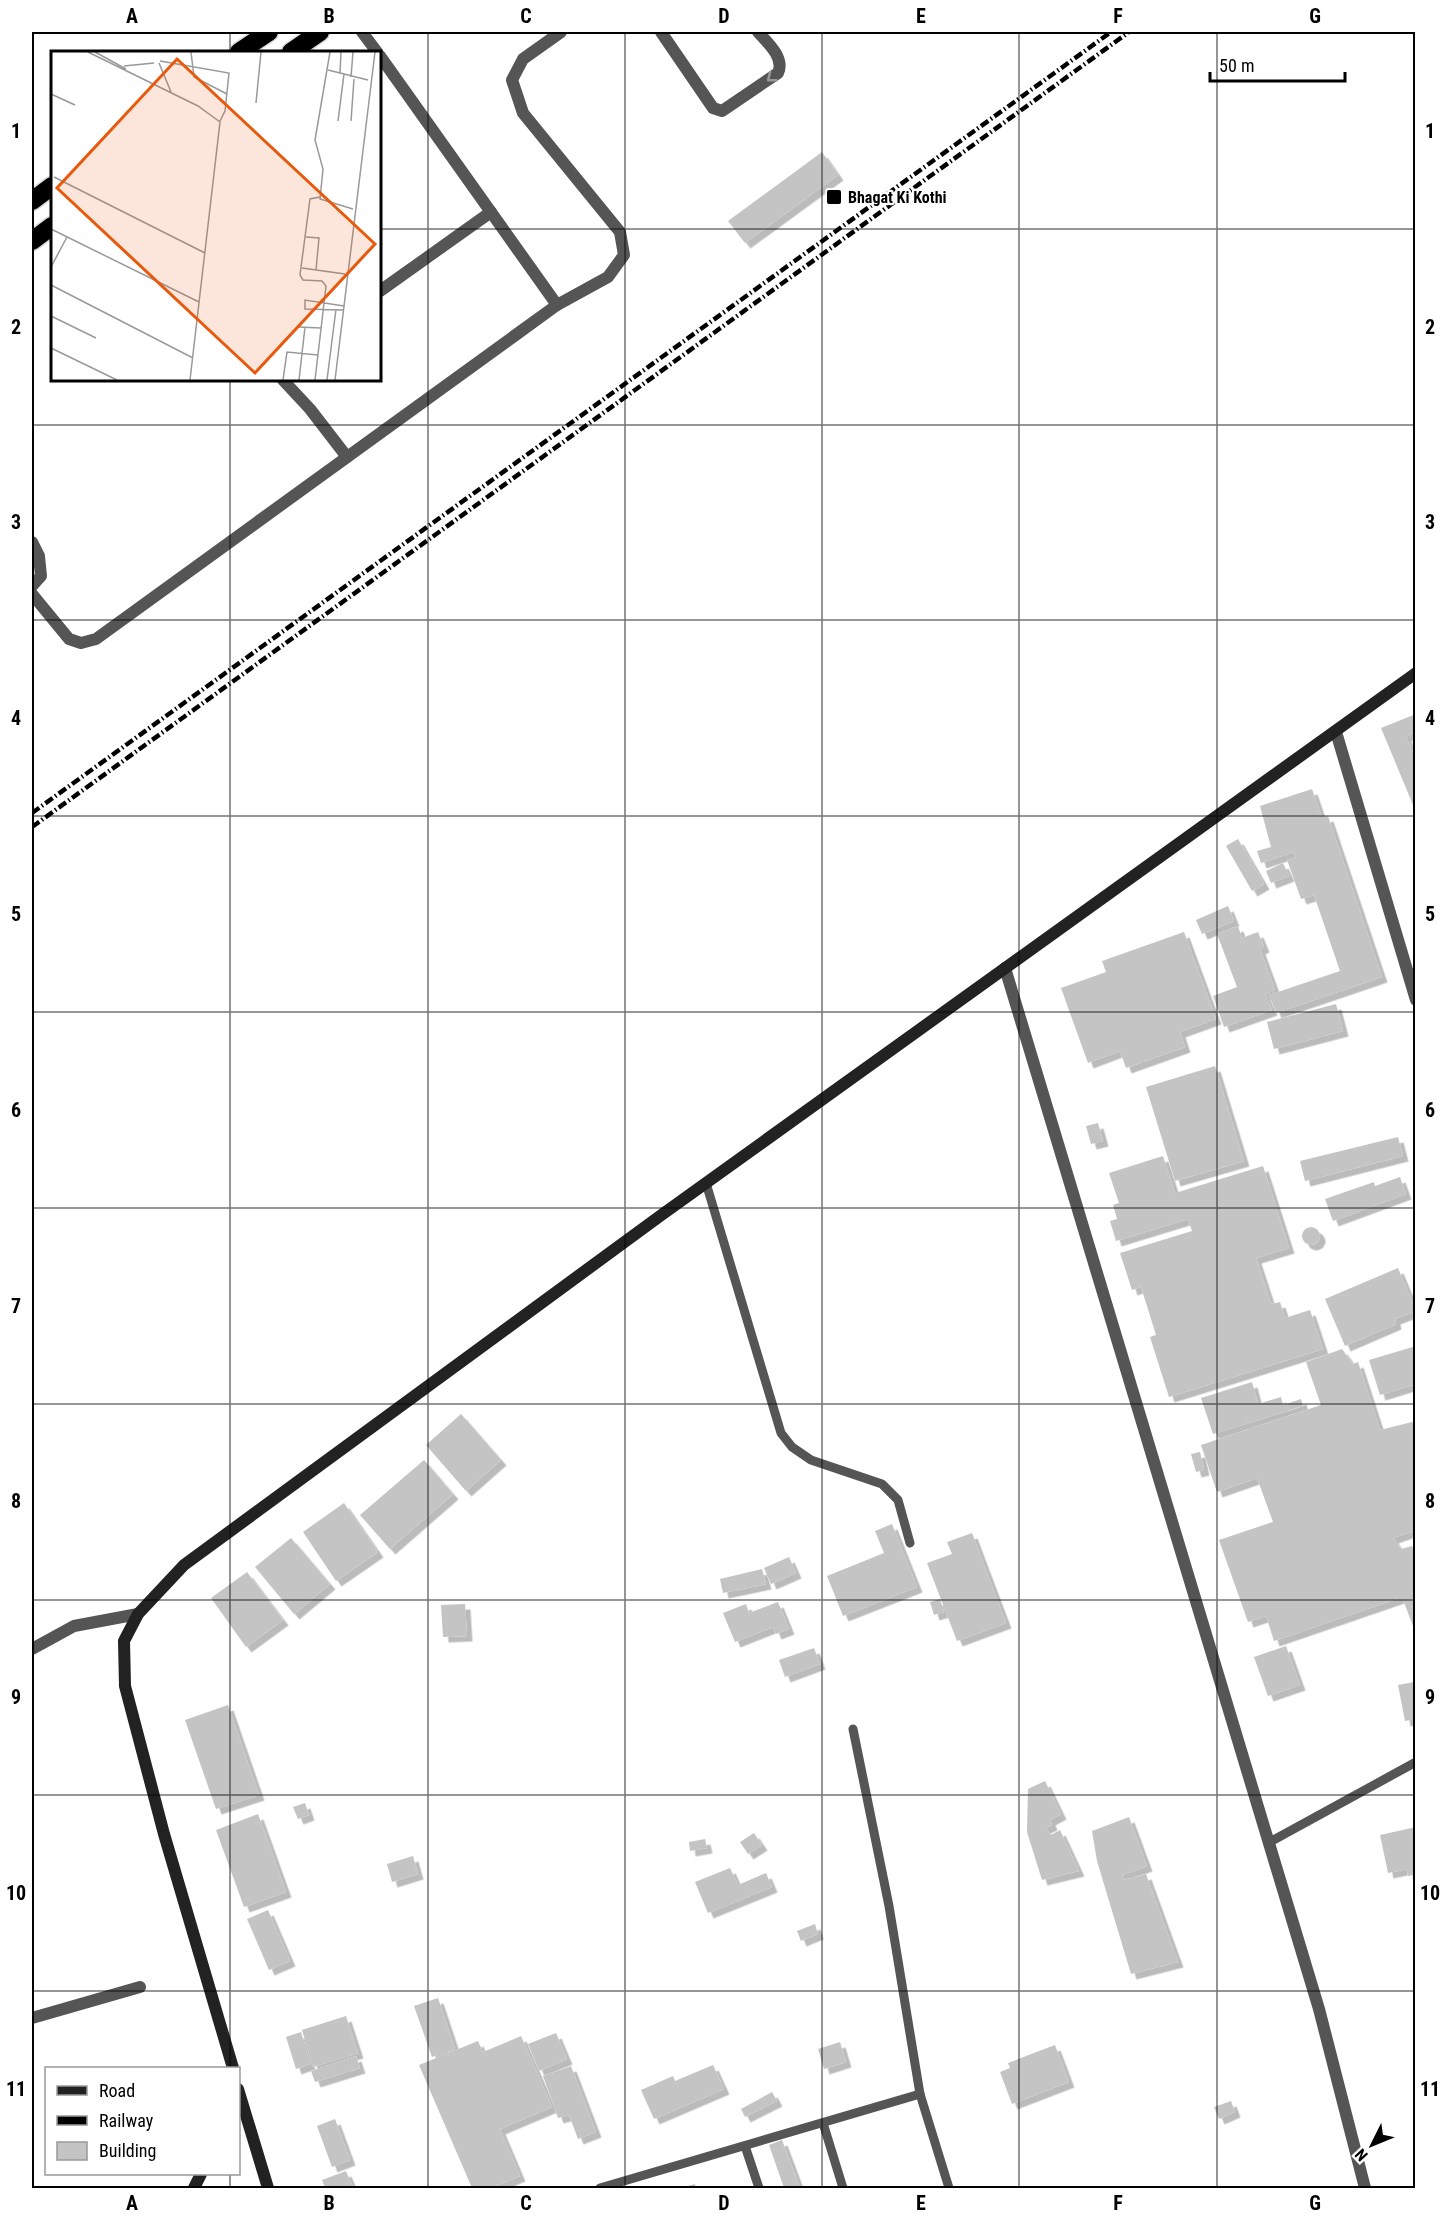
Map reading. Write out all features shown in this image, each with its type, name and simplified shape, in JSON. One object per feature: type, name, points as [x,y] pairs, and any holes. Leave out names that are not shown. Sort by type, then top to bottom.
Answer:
[{"type":"highway","points":[[240,51],[269,32]]},
{"type":"highway","points":[[292,51],[320,32]]},
{"type":"highway","points":[[32,201],[51,187]]},
{"type":"highway","points":[[32,241],[51,227]]},
{"type":"street","points":[[362,32],[376,51]]},
{"type":"street","points":[[32,594],[69,639],[81,643],[96,639],[557,305],[608,277],[624,255],[620,232],[523,114],[512,80],[523,59],[561,32]]},
{"type":"street","points":[[661,32],[713,108],[722,111],[778,73],[781,67],[780,59],[758,32]]},
{"type":"street","points":[[381,58],[557,305]]},
{"type":"street","points":[[381,290],[491,212]]},
{"type":"street","points":[[284,381],[310,409],[347,457]]},
{"type":"street","points":[[32,542],[39,556],[41,576],[32,586]]},
{"type":"street","points":[[231,2065],[164,1834],[125,1686],[124,1641],[138,1614],[184,1565],[706,1183],[1416,673]]},
{"type":"street","points":[[1336,732],[1416,1000]]},
{"type":"street","points":[[1005,968],[1319,2009],[1365,2188]]},
{"type":"street","points":[[32,1649],[74,1626],[138,1614]]},
{"type":"street","points":[[32,2018],[140,1987]]},
{"type":"street","points":[[240,2096],[268,2188]]},
{"type":"lane","points":[[706,1183],[781,1433],[792,1446],[811,1460],[882,1484],[897,1500],[910,1543]]},
{"type":"lane","points":[[853,1729],[889,1906],[920,2094],[949,2188]]},
{"type":"lane","points":[[1268,1843],[1416,1762]]},
{"type":"lane","points":[[600,2188],[920,2094]]},
{"type":"lane","points":[[822,2123],[843,2188]]},
{"type":"lane","points":[[745,2146],[759,2188]]},
{"type":"building","points":[[822,152],[838,175],[745,243],[728,221]]},
{"type":"building","points":[[1416,714],[1416,732],[1406,736],[1416,760],[1416,804],[1413,805],[1381,728]]},
{"type":"building","points":[[1312,789],[1322,818],[1328,816],[1382,977],[1276,1013],[1269,995],[1340,971],[1314,895],[1301,899],[1287,860],[1296,857],[1294,852],[1261,863],[1257,851],[1271,847],[1260,806]]},
{"type":"building","points":[[1238,839],[1264,884],[1252,891],[1226,846]]},
{"type":"building","points":[[1283,863],[1289,876],[1271,883],[1266,871]]},
{"type":"building","points":[[1228,906],[1234,921],[1202,934],[1196,920]]},
{"type":"building","points":[[1238,926],[1242,938],[1258,932],[1264,947],[1260,949],[1275,990],[1265,994],[1272,1010],[1224,1027],[1213,996],[1237,987],[1217,934]]},
{"type":"building","points":[[1184,932],[1216,1019],[1180,1032],[1185,1047],[1126,1068],[1120,1051],[1088,1063],[1061,988],[1106,972],[1102,961]]},
{"type":"building","points":[[1336,1004],[1343,1031],[1274,1049],[1267,1022]]},
{"type":"building","points":[[1215,1066],[1244,1161],[1175,1181],[1146,1087]]},
{"type":"building","points":[[1098,1123],[1103,1141],[1091,1144],[1086,1126]]},
{"type":"building","points":[[1398,1137],[1403,1156],[1305,1181],[1300,1161]]},
{"type":"building","points":[[1163,1156],[1175,1193],[1263,1166],[1289,1248],[1256,1258],[1271,1304],[1280,1302],[1285,1318],[1310,1310],[1323,1349],[1169,1397],[1150,1337],[1156,1335],[1141,1287],[1132,1290],[1120,1253],[1192,1231],[1188,1219],[1116,1241],[1110,1221],[1117,1219],[1113,1205],[1119,1203],[1109,1173]]},
{"type":"building","points":[[1400,1177],[1406,1194],[1333,1221],[1325,1199],[1374,1182],[1375,1186]]},
{"type":"building","points":[[1307,1227],[1315,1227],[1320,1232],[1318,1243],[1307,1245],[1302,1240],[1302,1232]]},
{"type":"building","points":[[1398,1268],[1416,1311],[1395,1319],[1396,1324],[1345,1346],[1325,1299]]},
{"type":"building","points":[[1416,1346],[1416,1384],[1380,1395],[1369,1360]]},
{"type":"building","points":[[1342,1349],[1353,1364],[1358,1362],[1380,1430],[1416,1421],[1416,1530],[1393,1538],[1401,1549],[1412,1546],[1416,1555],[1416,1634],[1402,1597],[1274,1641],[1266,1616],[1248,1622],[1219,1540],[1273,1522],[1257,1478],[1217,1492],[1201,1445],[1321,1405],[1306,1362]]},
{"type":"building","points":[[1252,1382],[1258,1404],[1281,1397],[1283,1405],[1301,1399],[1303,1406],[1213,1434],[1201,1398]]},
{"type":"building","points":[[461,1414],[501,1460],[466,1491],[426,1445]]},
{"type":"building","points":[[1200,1452],[1204,1470],[1196,1472],[1191,1454]]},
{"type":"building","points":[[424,1460],[453,1494],[390,1549],[360,1515]]},
{"type":"building","points":[[344,1503],[378,1552],[336,1581],[303,1532]]},
{"type":"building","points":[[892,1524],[917,1587],[843,1616],[827,1576],[884,1553],[875,1531]]},
{"type":"building","points":[[972,1533],[1006,1623],[957,1641],[927,1563],[952,1554],[947,1542]]},
{"type":"building","points":[[291,1538],[330,1584],[294,1614],[255,1567]]},
{"type":"building","points":[[789,1557],[796,1573],[771,1584],[764,1568]]},
{"type":"building","points":[[762,1569],[766,1584],[723,1593],[720,1579]]},
{"type":"building","points":[[247,1572],[283,1620],[246,1647],[211,1598]]},
{"type":"building","points":[[940,1599],[944,1612],[934,1615],[930,1602]]},
{"type":"building","points":[[778,1602],[789,1629],[776,1634],[773,1627],[735,1642],[723,1613],[746,1604],[749,1613]]},
{"type":"building","points":[[465,1604],[467,1636],[443,1637],[441,1605]]},
{"type":"building","points":[[1286,1646],[1300,1685],[1268,1696],[1254,1657]]},
{"type":"building","points":[[814,1648],[820,1664],[785,1677],[779,1660]]},
{"type":"building","points":[[1414,1682],[1416,1719],[1405,1721],[1398,1685]]},
{"type":"building","points":[[228,1705],[259,1795],[216,1809],[185,1720]]},
{"type":"building","points":[[1045,1781],[1061,1814],[1050,1820],[1052,1825],[1045,1828],[1051,1835],[1060,1830],[1079,1871],[1042,1880],[1027,1832],[1028,1789]]},
{"type":"building","points":[[305,1803],[309,1815],[298,1819],[293,1807]]},
{"type":"building","points":[[258,1814],[286,1892],[244,1907],[216,1830]]},
{"type":"building","points":[[1129,1817],[1147,1866],[1122,1875],[1124,1880],[1146,1874],[1178,1962],[1131,1974],[1097,1861],[1092,1831]]},
{"type":"building","points":[[1416,1827],[1416,1874],[1408,1876],[1407,1869],[1388,1873],[1380,1835]]},
{"type":"building","points":[[754,1833],[762,1845],[748,1854],[740,1842]]},
{"type":"building","points":[[705,1839],[707,1848],[690,1851],[689,1842]]},
{"type":"building","points":[[413,1856],[418,1874],[392,1882],[387,1864]]},
{"type":"building","points":[[730,1868],[738,1885],[766,1873],[772,1887],[708,1913],[695,1882]]},
{"type":"building","points":[[268,1910],[290,1961],[269,1970],[247,1919]]},
{"type":"building","points":[[815,1924],[818,1934],[801,1941],[797,1931]]},
{"type":"building","points":[[438,1998],[455,2049],[432,2057],[414,2006]]},
{"type":"building","points":[[346,2016],[358,2053],[313,2067],[302,2030]]},
{"type":"building","points":[[301,2032],[310,2064],[296,2069],[286,2037]]},
{"type":"building","points":[[556,2033],[567,2059],[539,2071],[528,2044]]},
{"type":"building","points":[[521,2036],[552,2107],[500,2129],[520,2176],[491,2188],[472,2188],[419,2065],[478,2041],[483,2052]]},
{"type":"building","points":[[840,2042],[846,2062],[824,2069],[818,2049]]},
{"type":"building","points":[[1055,2045],[1069,2082],[1012,2104],[1000,2072],[1010,2068],[1008,2063]]},
{"type":"building","points":[[356,2056],[360,2068],[315,2082],[311,2071]]},
{"type":"building","points":[[713,2065],[724,2089],[654,2119],[641,2090],[673,2076],[675,2081]]},
{"type":"building","points":[[571,2066],[596,2132],[578,2139],[569,2115],[558,2118],[543,2076]]},
{"type":"building","points":[[772,2092],[777,2101],[745,2117],[741,2109]]},
{"type":"building","points":[[1231,2101],[1235,2112],[1219,2119],[1214,2107]]},
{"type":"building","points":[[335,2119],[350,2160],[332,2167],[317,2126]]},
{"type":"building","points":[[782,2140],[800,2188],[784,2188],[769,2145]]},
{"type":"building","points":[[346,2171],[353,2188],[325,2188],[322,2180]]},
{"type":"building","points":[[695,2184],[696,2188],[680,2188]]},
{"type":"railway","points":[[32,813],[1111,32]]},
{"type":"railway","points":[[32,827],[1129,32]]},
{"type":"place","name":"Bhagat Ki Kothi","points":[[834,197]]}]
